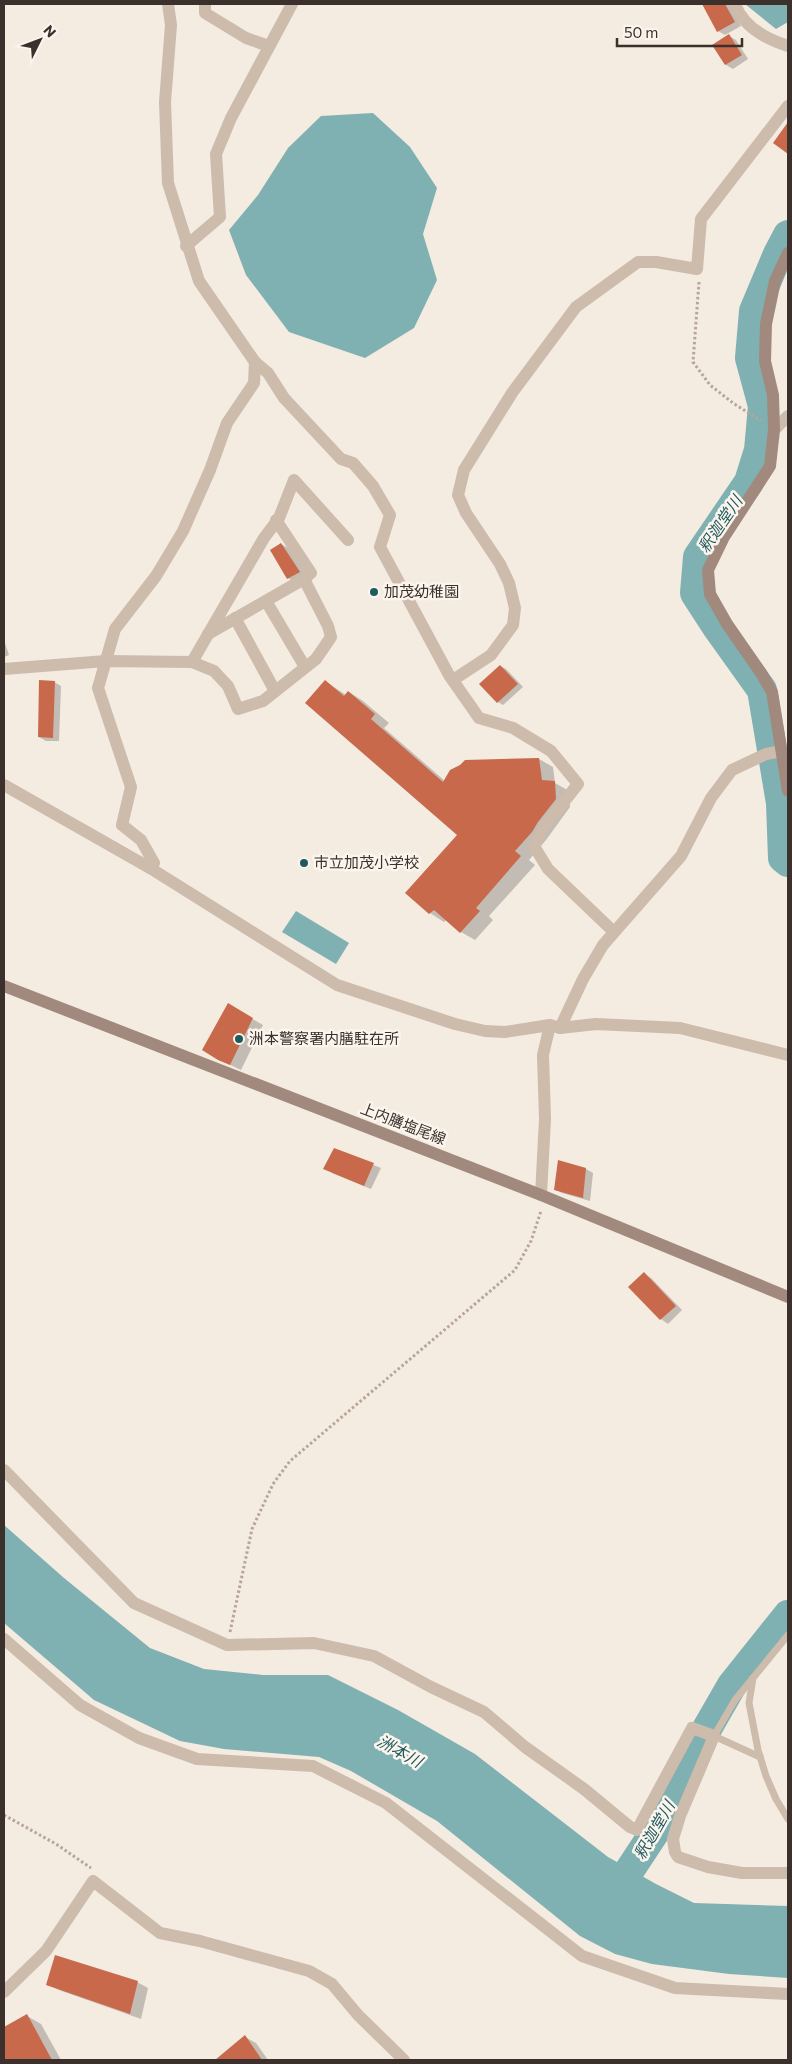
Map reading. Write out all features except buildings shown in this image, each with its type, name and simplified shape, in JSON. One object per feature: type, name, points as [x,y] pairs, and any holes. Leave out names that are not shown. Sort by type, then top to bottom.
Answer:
[{"type":"main road","points":[[788,253],[775,281],[766,324],[765,361],[773,395],[774,430],[770,466],[724,537],[708,570],[710,594],[727,624],[772,692],[788,791]]},
{"type":"main road","name":"上内膳塩尾線","points":[[4,986],[541,1195],[788,1297]]},
{"type":"street","points":[[168,4],[170,25],[165,102],[168,183],[186,246],[199,282],[255,362],[268,373],[284,398],[341,459],[353,463],[373,486],[390,515],[380,547],[453,680],[479,718],[513,728],[551,751],[578,784],[544,827],[534,846],[548,868],[614,932]]},
{"type":"street","points":[[205,4],[205,13],[246,38],[269,46]]},
{"type":"street","points":[[186,246],[220,218],[216,154],[232,118],[292,4]]},
{"type":"street","points":[[734,4],[738,14],[755,30],[771,40],[788,46]]},
{"type":"street","points":[[453,680],[491,655],[513,625],[515,608],[509,583],[500,564],[466,513],[458,495],[464,470],[512,393],[576,307],[638,262],[656,262],[697,269],[701,219],[788,106]]},
{"type":"street","points":[[150,868],[154,863],[142,840],[122,825],[131,787],[98,688],[115,629],[156,576],[183,532],[210,470],[226,423],[254,383],[255,362]]},
{"type":"street","points":[[774,430],[788,416]]},
{"type":"street","points":[[192,662],[276,520],[294,480],[348,540]]},
{"type":"street","points":[[208,634],[304,579],[311,573],[276,520]]},
{"type":"street","points":[[4,669],[106,661],[192,662],[214,671],[228,686],[238,709],[263,701],[276,691],[316,659],[331,637],[328,626],[304,579]]},
{"type":"street","points":[[266,600],[305,667]]},
{"type":"street","points":[[235,618],[276,691]]},
{"type":"street","points":[[541,1195],[546,1119],[543,1055],[555,1026],[603,945],[681,856],[711,798],[732,770],[766,754],[781,751]]},
{"type":"street","points":[[4,785],[150,868],[337,984],[455,1024],[485,1031],[505,1032],[555,1026],[596,1024],[680,1028],[788,1055]]},
{"type":"street","points":[[4,1470],[134,1603],[227,1644],[314,1643],[374,1656],[431,1687],[484,1712],[525,1747],[584,1789],[630,1827],[637,1830],[692,1728],[714,1736],[680,1816],[673,1839],[675,1852],[678,1857],[708,1867],[742,1873],[788,1874]]},
{"type":"street","points":[[4,1639],[80,1705],[139,1738],[197,1759],[313,1766],[386,1804],[582,1956],[675,1988],[788,1994]]},
{"type":"street","points":[[4,1992],[46,1951],[93,1881],[160,1933],[200,1941],[309,1971],[332,1984],[358,2016],[404,2060]]},
{"type":"lane","points":[[760,1757],[714,1736],[735,1700],[788,1635]]},
{"type":"lane","points":[[754,1678],[749,1703],[760,1757],[776,1799],[788,1818]]},
{"type":"path","points":[[697,269],[700,288],[693,362],[710,385],[774,430]]},
{"type":"path","points":[[227,1644],[252,1529],[273,1484],[290,1461],[515,1270],[534,1233],[542,1209],[541,1195]]},
{"type":"path","points":[[4,1815],[56,1844],[91,1867],[93,1881]]},
{"type":"water","points":[[745,4],[788,4],[788,22],[776,29]]},
{"type":"water","points":[[373,113],[410,147],[437,188],[423,234],[437,280],[414,328],[365,358],[289,332],[246,275],[229,230],[258,195],[288,148],[321,116]]},
{"type":"water","points":[[296,911],[349,943],[336,964],[282,932]]},
{"type":"water","name":"洲本川","points":[[4,1525],[64,1578],[150,1648],[204,1669],[263,1675],[328,1675],[398,1710],[475,1754],[608,1857],[656,1884],[694,1903],[788,1906],[788,1978],[729,1974],[652,1964],[615,1954],[580,1936],[437,1821],[351,1771],[319,1757],[224,1749],[180,1741],[94,1700],[4,1623]]},
{"type":"waterway","name":"釈迦堂川","points":[[788,235],[754,311],[750,358],[763,406],[759,450],[749,482],[698,557],[695,593],[762,690],[781,803],[783,858],[788,862]]},
{"type":"waterway","name":"釈迦堂川","points":[[705,1732],[732,1685],[788,1615]]},
{"type":"waterway","name":"釈迦堂川","points":[[608,1903],[660,1824],[695,1753]]},
{"type":"place","name":"加茂幼稚園","points":[[374,592]]},
{"type":"place","name":"市立加茂小学校","points":[[304,863]]},
{"type":"place","name":"洲本警察署内膳駐在所","points":[[239,1039]]}]
